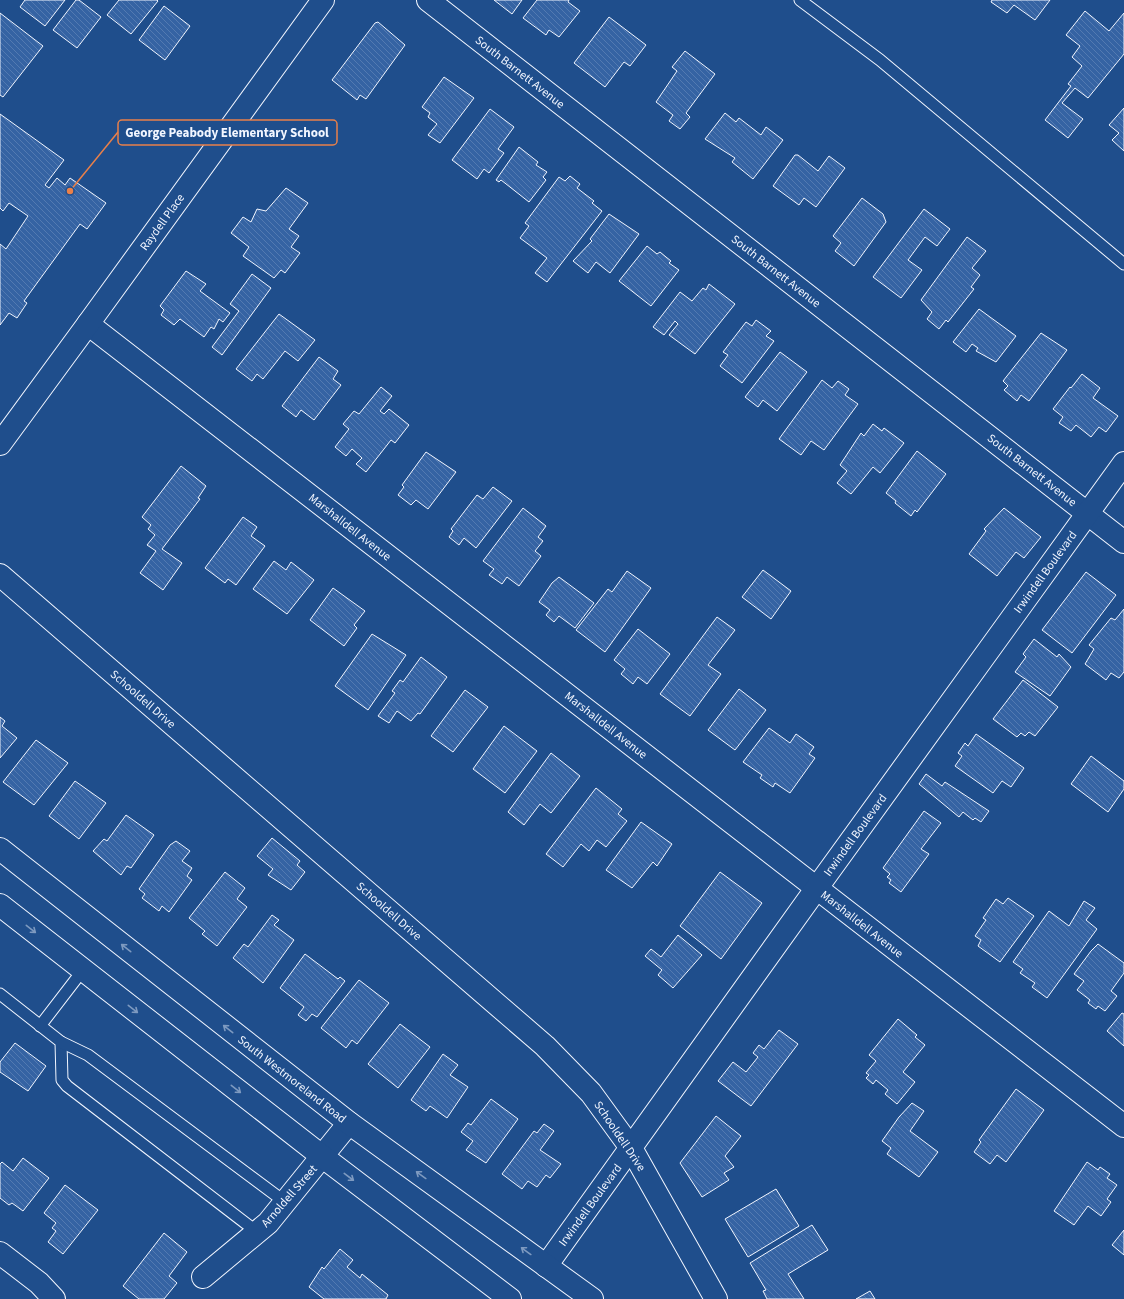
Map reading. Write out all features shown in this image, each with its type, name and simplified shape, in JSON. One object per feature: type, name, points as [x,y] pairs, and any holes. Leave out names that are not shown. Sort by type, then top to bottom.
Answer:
[{"type":"street","name":"Raydell Place","points":[[0,444],[323,0]]},
{"type":"street","name":"South Barnett Avenue","points":[[428,0],[1124,542]]},
{"type":"street","name":"Marshalldell Avenue","points":[[88,324],[1124,1126]]},
{"type":"street","name":"Irwindell Boulevard","points":[[546,1266],[1124,463]]},
{"type":"street","name":"Schooldell Drive","points":[[0,575],[545,1046],[591,1093],[631,1148],[716,1299]]},
{"type":"street","name":"South Westmoreland Road","points":[[0,849],[349,1124],[592,1299]]},
{"type":"street","points":[[0,905],[322,1157],[510,1299]]},
{"type":"street","name":"Arnoldell Street","points":[[202,1277],[268,1223],[349,1124]]},
{"type":"street","points":[[0,1254],[39,1283],[54,1299]]},
{"type":"lane","points":[[800,0],[880,60],[1124,264]]},
{"type":"lane","points":[[40,1026],[83,970]]},
{"type":"lane","points":[[0,994],[61,1042],[88,1055],[285,1202]]},
{"type":"lane","points":[[61,1042],[62,1080],[67,1086],[256,1232]]},
{"type":"building","points":[[25,0],[65,0],[45,26],[20,7]]},
{"type":"building","points":[[76,0],[79,0],[101,17],[77,48],[53,30]]},
{"type":"building","points":[[119,0],[158,1],[131,34],[107,15]]},
{"type":"building","points":[[494,0],[522,0],[512,14]]},
{"type":"building","points":[[537,0],[569,0],[568,2],[580,11],[559,37],[549,30],[546,35],[523,18]]},
{"type":"building","points":[[992,0],[1050,0],[1035,20],[1014,5],[1007,13],[991,2]]},
{"type":"building","points":[[164,6],[190,26],[165,60],[139,40]]},
{"type":"building","points":[[1085,11],[1109,31],[1124,13],[1124,54],[1088,98],[1075,88],[1062,103],[1083,119],[1068,138],[1045,120],[1071,86],[1068,84],[1082,66],[1072,57],[1080,46],[1066,35]]},
{"type":"building","points":[[0,13],[43,46],[3,97],[0,95]]},
{"type":"building","points":[[609,17],[646,45],[630,66],[624,62],[605,87],[574,63]]},
{"type":"building","points":[[378,22],[405,45],[366,99],[360,95],[357,100],[332,80],[375,23]]},
{"type":"building","points":[[685,51],[715,74],[686,113],[690,117],[680,129],[669,121],[673,115],[656,102],[677,71],[672,67]]},
{"type":"building","points":[[444,77],[474,98],[440,143],[428,135],[437,124],[428,117],[430,113],[422,107]]},
{"type":"building","points":[[1124,108],[1124,151],[1112,140],[1119,133],[1109,125]]},
{"type":"building","points":[[490,109],[514,127],[498,149],[504,153],[489,173],[484,169],[477,179],[452,160]]},
{"type":"building","points":[[725,113],[736,122],[739,118],[761,135],[766,127],[783,140],[753,179],[732,162],[735,158],[705,139]]},
{"type":"building","points":[[0,114],[64,160],[45,185],[49,188],[57,178],[65,185],[70,178],[106,203],[87,229],[80,224],[24,301],[27,303],[17,318],[9,313],[0,325],[0,244],[6,249],[28,216],[9,203],[3,211],[0,208]]},
{"type":"building","points":[[519,147],[538,162],[536,165],[547,172],[543,177],[546,180],[529,202],[501,180],[499,182],[496,180]]},
{"type":"building","points":[[795,155],[798,155],[818,171],[829,156],[845,168],[816,207],[804,198],[799,205],[773,186]]},
{"type":"building","points":[[570,176],[580,184],[577,188],[594,201],[592,203],[602,211],[547,282],[535,273],[547,258],[520,238],[529,226],[525,223],[559,177],[565,181]]},
{"type":"building","points":[[286,188],[308,203],[289,229],[299,236],[291,247],[300,253],[285,273],[281,270],[274,278],[243,256],[249,247],[231,233],[243,217],[251,222],[257,209],[266,211]]},
{"type":"building","points":[[862,198],[883,214],[886,222],[854,266],[835,251],[841,243],[833,236]]},
{"type":"building","points":[[924,209],[950,229],[937,246],[925,237],[908,260],[922,270],[901,298],[873,277]]},
{"type":"building","points":[[609,214],[639,234],[610,273],[596,262],[588,273],[573,261],[592,241],[590,239]]},
{"type":"building","points":[[967,237],[986,251],[972,268],[980,275],[971,287],[974,289],[948,322],[946,320],[939,329],[927,319],[932,312],[921,300]]},
{"type":"building","points":[[647,246],[657,254],[660,252],[671,261],[669,263],[679,270],[651,306],[619,281]]},
{"type":"building","points":[[186,271],[206,284],[200,291],[230,313],[223,322],[219,319],[214,329],[211,327],[204,337],[180,319],[174,325],[161,315],[164,310],[160,306]]},
{"type":"building","points":[[252,274],[271,288],[222,355],[212,347],[239,311],[230,304]]},
{"type":"building","points":[[709,284],[735,304],[695,354],[669,335],[678,324],[675,321],[664,335],[653,327],[680,292],[692,301],[703,288],[706,290]]},
{"type":"building","points":[[979,309],[1016,336],[996,362],[976,351],[978,348],[972,344],[966,352],[953,342]]},
{"type":"building","points":[[279,314],[315,340],[298,361],[285,351],[263,379],[257,374],[252,381],[236,369]]},
{"type":"building","points":[[756,320],[771,331],[766,336],[774,341],[742,383],[720,366],[728,355],[723,352],[746,322],[752,326]]},
{"type":"building","points":[[1041,333],[1067,350],[1029,401],[1021,395],[1017,401],[1004,390],[1008,386],[1003,381]]},
{"type":"building","points":[[780,352],[807,372],[777,411],[763,400],[758,407],[745,397]]},
{"type":"building","points":[[319,357],[338,371],[333,379],[341,385],[314,420],[301,410],[296,417],[282,406]]},
{"type":"building","points":[[1082,374],[1100,388],[1093,398],[1118,416],[1106,432],[1099,427],[1091,437],[1076,425],[1071,431],[1059,423],[1063,417],[1053,409]]},
{"type":"building","points":[[822,380],[832,388],[838,381],[849,389],[845,395],[858,404],[824,450],[811,441],[801,455],[779,439]]},
{"type":"building","points":[[381,387],[392,396],[380,411],[384,414],[389,409],[409,425],[395,443],[391,440],[366,472],[356,464],[362,458],[352,449],[346,456],[335,447],[349,429],[343,424],[354,411],[359,414]]},
{"type":"building","points":[[873,424],[882,431],[884,428],[904,443],[880,473],[873,467],[851,494],[837,483],[847,471],[840,465],[861,433],[864,436]]},
{"type":"building","points":[[917,451],[946,474],[917,512],[915,510],[911,516],[895,503],[896,501],[886,493]]},
{"type":"building","points":[[426,452],[456,472],[428,509],[416,500],[411,505],[398,495],[404,487],[402,485]]},
{"type":"building","points":[[181,466],[206,486],[198,498],[200,499],[162,549],[182,563],[163,590],[140,573],[156,551],[147,545],[155,535],[148,529],[151,525],[142,517]]},
{"type":"building","points":[[493,487],[512,501],[476,548],[464,538],[459,545],[449,537],[453,531],[451,529],[477,495],[483,499]]},
{"type":"building","points":[[523,508],[546,526],[538,537],[543,541],[535,551],[541,556],[519,586],[507,577],[502,584],[489,575],[494,569],[483,561]]},
{"type":"building","points":[[1004,508],[1041,537],[1024,558],[1016,552],[997,576],[969,554],[986,531],[984,529]]},
{"type":"building","points":[[243,517],[257,527],[251,536],[265,546],[236,585],[228,579],[225,583],[205,568]]},
{"type":"building","points":[[274,561],[286,570],[291,562],[314,580],[287,614],[253,589]]},
{"type":"building","points":[[763,570],[791,591],[771,619],[742,597]]},
{"type":"building","points":[[627,571],[651,588],[605,652],[576,630],[608,589],[612,592]]},
{"type":"building","points":[[1086,572],[1116,595],[1072,653],[1042,630]]},
{"type":"building","points":[[559,577],[594,603],[575,628],[559,616],[554,622],[546,615],[550,610],[539,602],[552,583]]},
{"type":"building","points":[[333,588],[365,611],[354,625],[357,628],[344,646],[310,620]]},
{"type":"building","points":[[1124,609],[1124,672],[1119,678],[1111,673],[1106,680],[1085,664],[1094,649],[1089,645],[1111,618],[1115,620]]},
{"type":"building","points":[[717,617],[735,630],[708,665],[721,674],[690,716],[660,694]]},
{"type":"building","points":[[638,629],[670,654],[647,684],[638,677],[633,684],[621,674],[625,669],[614,660]]},
{"type":"building","points":[[372,634],[406,655],[368,710],[335,686]]},
{"type":"building","points":[[1034,639],[1057,657],[1059,654],[1071,667],[1050,696],[1015,672],[1026,657],[1023,654]]},
{"type":"building","points":[[421,657],[447,677],[420,714],[418,713],[411,721],[397,711],[389,723],[378,716],[395,693],[392,691],[400,680],[403,682]]},
{"type":"building","points":[[1023,680],[1058,707],[1035,736],[1029,732],[1025,736],[1021,733],[1017,737],[993,719]]},
{"type":"building","points":[[739,689],[766,710],[735,750],[708,730]]},
{"type":"building","points":[[465,690],[488,707],[453,752],[431,736]]},
{"type":"building","points":[[0,717],[5,721],[2,726],[17,738],[0,758]]},
{"type":"building","points":[[504,726],[537,751],[505,793],[473,769]]},
{"type":"building","points":[[769,728],[790,743],[796,734],[814,747],[809,754],[815,758],[790,793],[775,783],[773,787],[760,778],[762,775],[743,762]]},
{"type":"building","points":[[976,734],[1024,768],[1011,787],[1002,781],[993,793],[955,766],[962,756],[958,753],[965,743],[968,746]]},
{"type":"building","points":[[36,740],[68,763],[34,805],[3,782]]},
{"type":"building","points":[[551,753],[580,776],[551,813],[540,804],[524,825],[508,812]]},
{"type":"building","points":[[1091,756],[1124,781],[1124,789],[1108,812],[1071,784]]},
{"type":"building","points":[[926,774],[942,786],[945,782],[989,811],[981,822],[975,818],[973,820],[963,812],[959,817],[919,784]]},
{"type":"building","points":[[75,781],[106,803],[79,839],[49,816]]},
{"type":"building","points":[[596,788],[622,809],[618,814],[627,821],[606,847],[597,840],[589,851],[581,844],[563,867],[546,854]]},
{"type":"building","points":[[924,811],[941,823],[921,849],[929,854],[901,892],[889,883],[891,880],[887,877],[890,874],[883,868]]},
{"type":"building","points":[[126,815],[154,835],[131,868],[127,866],[121,875],[93,851],[104,839],[107,841]]},
{"type":"building","points":[[641,822],[672,844],[657,866],[653,862],[632,888],[606,870]]},
{"type":"building","points":[[272,838],[300,861],[297,865],[305,872],[291,890],[268,875],[273,869],[257,856]]},
{"type":"building","points":[[176,841],[190,851],[182,861],[192,868],[187,876],[192,880],[169,912],[162,906],[159,911],[142,898],[145,894],[139,889],[170,845]]},
{"type":"building","points":[[225,872],[245,888],[237,899],[247,907],[217,946],[202,934],[205,931],[189,918]]},
{"type":"building","points":[[720,872],[762,903],[721,959],[680,926]]},
{"type":"building","points":[[1008,898],[1034,916],[1000,962],[978,946],[981,940],[975,936],[986,920],[983,918],[996,899],[1003,904]]},
{"type":"building","points":[[1084,901],[1095,908],[1086,920],[1097,929],[1047,998],[1032,987],[1035,983],[1020,973],[1023,969],[1013,962],[1049,911],[1069,926]]},
{"type":"building","points":[[272,915],[279,920],[274,925],[294,940],[263,983],[233,958],[244,944],[248,947]]},
{"type":"building","points":[[678,935],[702,955],[673,988],[658,975],[662,970],[645,956],[651,949],[661,957]]},
{"type":"building","points":[[1098,944],[1124,963],[1124,973],[1111,991],[1117,996],[1105,1011],[1098,1006],[1096,1009],[1088,1003],[1090,1000],[1077,990],[1084,981],[1074,974]]},
{"type":"building","points":[[305,954],[338,979],[340,977],[345,981],[317,1017],[312,1014],[306,1021],[298,1015],[304,1007],[280,988]]},
{"type":"building","points":[[359,980],[389,1003],[357,1044],[352,1040],[346,1048],[321,1028]]},
{"type":"building","points":[[1122,1013],[1124,1014],[1124,1046],[1107,1031]]},
{"type":"building","points":[[898,1019],[917,1035],[915,1037],[925,1045],[903,1072],[915,1082],[897,1104],[885,1094],[888,1090],[876,1080],[873,1084],[866,1078],[869,1075],[866,1073],[876,1061],[869,1055]]},
{"type":"building","points":[[400,1024],[430,1047],[398,1088],[368,1064]]},
{"type":"building","points":[[779,1030],[798,1044],[751,1106],[718,1081],[733,1062],[746,1072],[758,1057],[753,1053],[759,1045],[764,1049]]},
{"type":"building","points":[[15,1043],[46,1066],[28,1091],[0,1072],[0,1062]]},
{"type":"building","points":[[443,1054],[458,1065],[450,1075],[468,1087],[447,1118],[430,1106],[426,1111],[411,1100]]},
{"type":"building","points":[[1016,1089],[1044,1110],[1006,1162],[997,1155],[990,1164],[974,1152],[981,1142],[979,1140]]},
{"type":"building","points":[[491,1099],[518,1119],[486,1163],[466,1150],[473,1141],[461,1132],[468,1123],[471,1125]]},
{"type":"building","points":[[912,1103],[924,1111],[910,1131],[938,1152],[919,1177],[887,1154],[891,1148],[882,1141],[899,1117]]},
{"type":"building","points":[[716,1116],[741,1136],[725,1156],[734,1167],[724,1173],[729,1180],[702,1197],[680,1163]]},
{"type":"building","points":[[544,1124],[554,1131],[540,1150],[561,1164],[550,1178],[546,1175],[537,1187],[528,1181],[522,1189],[502,1174],[534,1131],[537,1133]]},
{"type":"building","points":[[23,1158],[49,1178],[23,1211],[12,1203],[9,1205],[0,1198],[0,1164],[2,1162],[13,1171]]},
{"type":"building","points":[[1087,1162],[1098,1170],[1100,1167],[1110,1174],[1107,1178],[1117,1185],[1107,1199],[1111,1202],[1101,1216],[1088,1206],[1074,1225],[1054,1211]]},
{"type":"building","points":[[65,1185],[98,1210],[63,1254],[48,1242],[56,1231],[52,1228],[56,1223],[44,1213]]},
{"type":"building","points":[[776,1189],[799,1226],[748,1257],[725,1219]]},
{"type":"building","points":[[812,1225],[828,1250],[788,1274],[804,1299],[767,1299],[763,1291],[766,1290],[750,1263]]},
{"type":"building","points":[[1124,1230],[1124,1255],[1112,1245]]},
{"type":"building","points":[[164,1233],[187,1252],[169,1276],[177,1283],[164,1299],[139,1299],[123,1286]]},
{"type":"building","points":[[340,1249],[353,1260],[347,1267],[360,1278],[362,1274],[388,1295],[386,1299],[324,1299],[309,1287],[322,1267],[324,1269]]},
{"type":"building","points":[[870,1291],[875,1299],[856,1299]]},
{"type":"place","name":"George Peabody Elementary School","points":[[70,191]]}]
